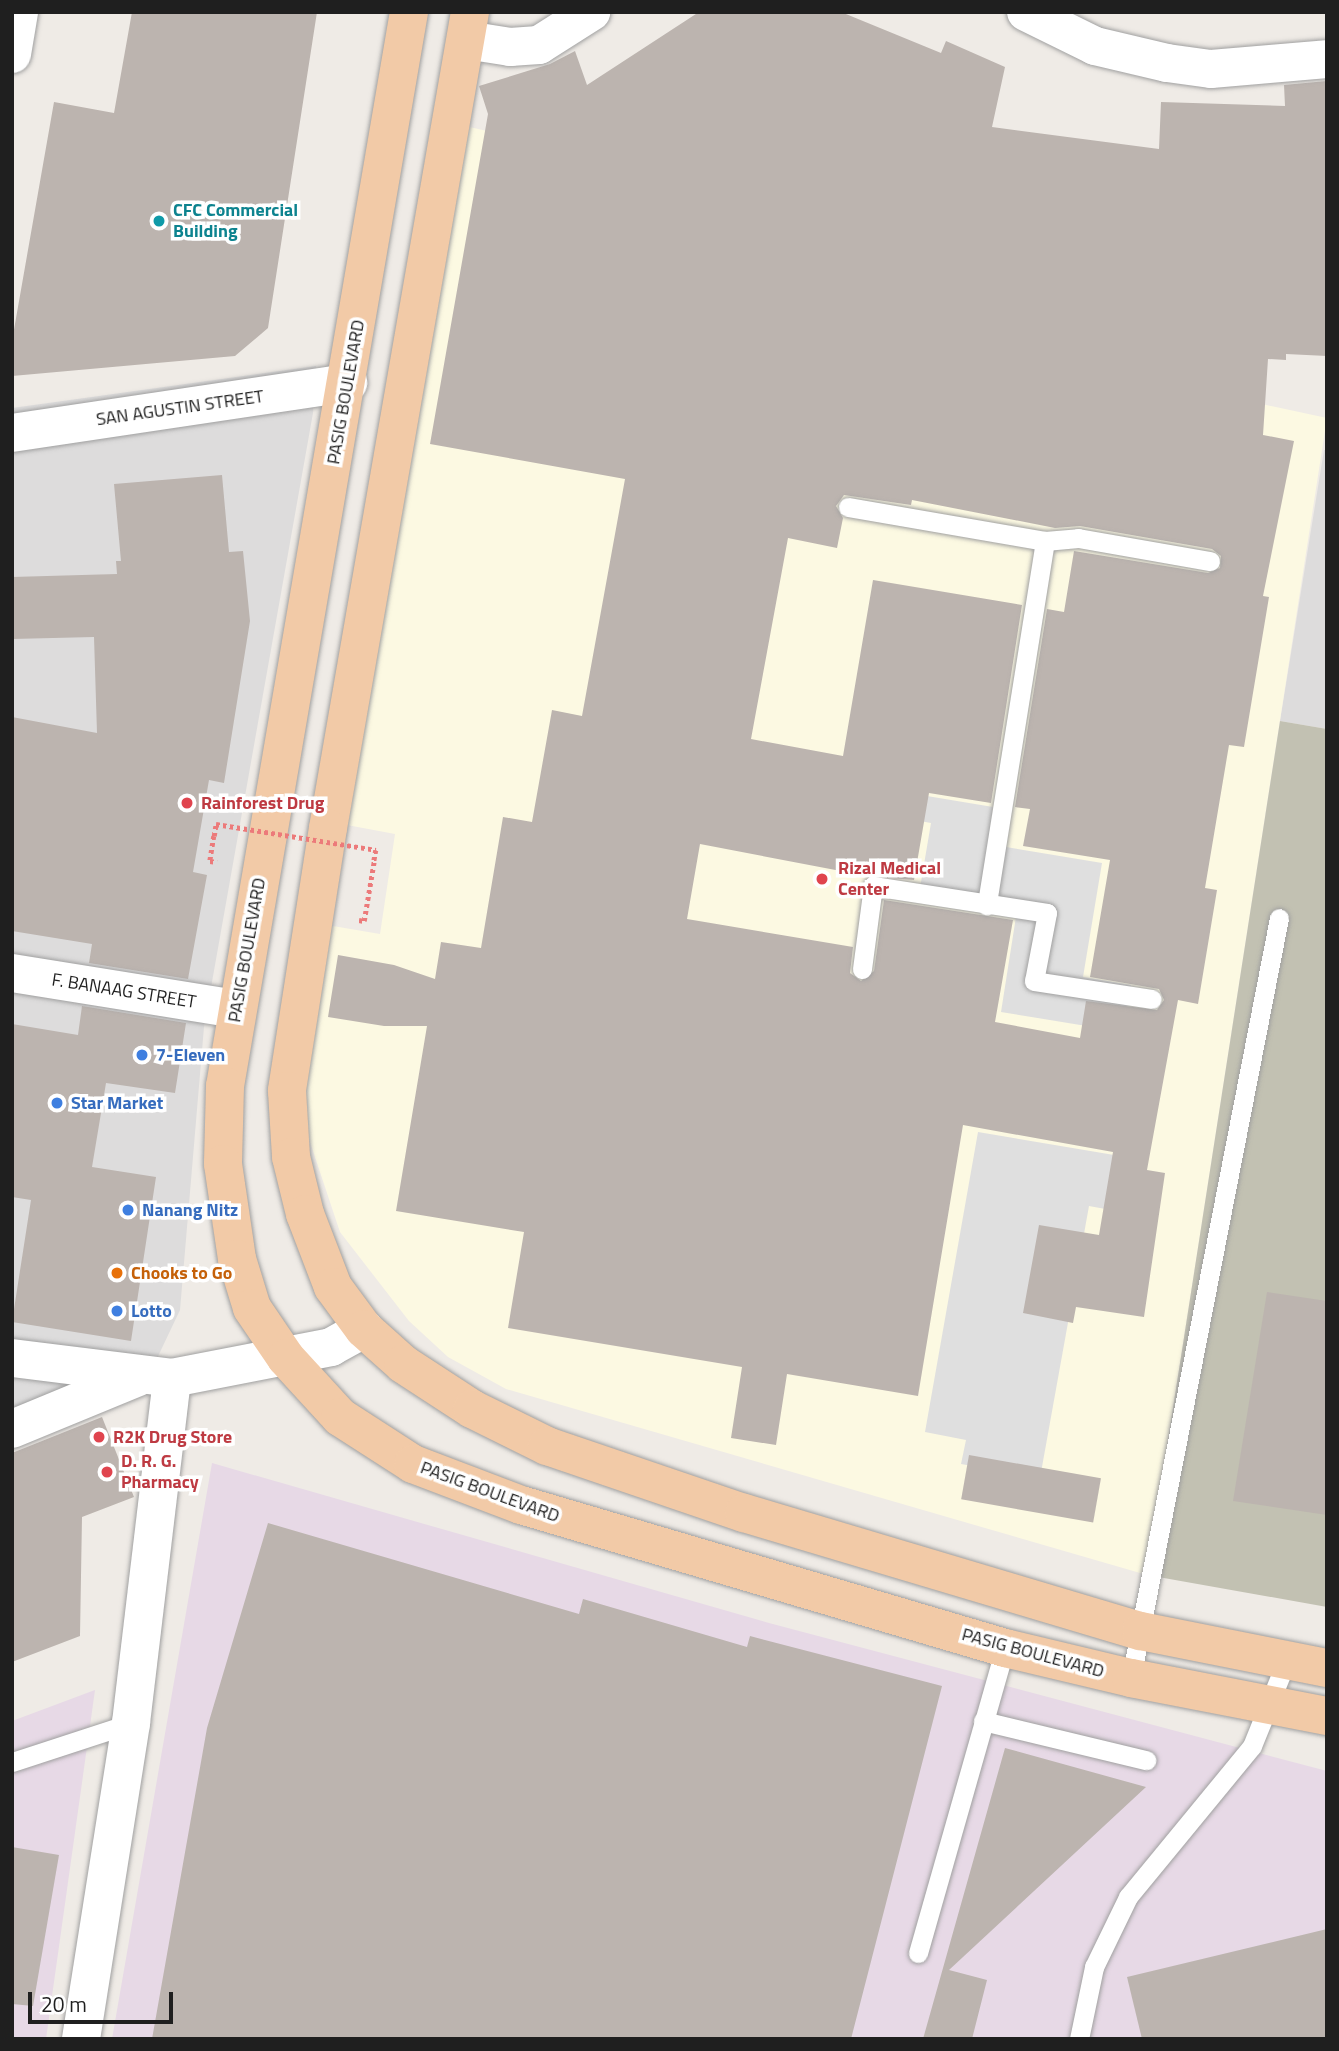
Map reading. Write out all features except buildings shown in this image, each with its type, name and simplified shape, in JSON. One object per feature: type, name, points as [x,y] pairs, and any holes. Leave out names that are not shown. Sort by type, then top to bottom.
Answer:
[{"type":"main road","name":"PASIG BOULEVARD","points":[[409,12],[348,383],[236,1009],[225,1087],[223,1164],[237,1259],[252,1308],[286,1358],[340,1417],[412,1464],[521,1505],[1004,1648],[1131,1678],[1327,1716]]},
{"type":"main road","points":[[468,26],[326,839],[287,1091],[291,1157],[305,1213],[333,1287],[364,1329],[403,1364],[472,1409],[547,1446],[744,1513],[1141,1631],[1286,1662],[1327,1668]]},
{"type":"street","points":[[12,54],[19,12]]},
{"type":"street","points":[[468,26],[510,47],[539,45],[591,12]]},
{"type":"street","points":[[1026,12],[1095,46],[1167,63],[1211,69],[1327,59]]},
{"type":"street","name":"SAN AGUSTIN STREET","points":[[12,433],[348,383]]},
{"type":"street","name":"F. BANAAG STREET","points":[[12,973],[236,1009]]},
{"type":"street","points":[[12,1429],[155,1377],[286,1358],[331,1347],[364,1329]]},
{"type":"street","points":[[12,1357],[155,1377]]},
{"type":"street","points":[[81,2039],[131,1723],[155,1377]]},
{"type":"lane","points":[[848,507],[1045,541],[1078,538],[1210,561]]},
{"type":"lane","points":[[987,905],[1045,541]]},
{"type":"lane","points":[[862,969],[873,886],[1047,913],[1034,981],[1152,999]]},
{"type":"lane","points":[[1131,1678],[1279,918]]},
{"type":"lane","points":[[918,1953],[1004,1648]]},
{"type":"lane","points":[[1079,2039],[1094,1967],[1128,1897],[1219,1791],[1252,1746],[1272,1707],[1286,1662]]},
{"type":"lane","points":[[983,1721],[1146,1760]]},
{"type":"lane","points":[[12,1762],[131,1723]]},
{"type":"path","points":[[214,836],[216,824],[376,850],[364,921]]},
{"type":"shaded area","name":"Rizal Medical Center","points":[[465,126],[626,163],[1047,358],[1327,418],[1147,1575],[506,1389],[448,1357],[409,1321],[340,1232],[308,1136],[304,1089],[327,925],[380,934],[395,834],[347,825]]},
{"type":"shaded area","points":[[316,366],[313,413],[204,1027],[180,1310],[142,1390],[12,1445],[12,408]]},
{"type":"shaded area","points":[[1324,450],[1327,450],[1327,729],[1280,721]]},
{"type":"shaded area","points":[[1280,721],[1327,729],[1327,1607],[1147,1575]]},
{"type":"shaded area","points":[[885,789],[993,807],[988,844],[1102,863],[1083,977],[1131,985],[1123,1032],[1001,1012],[1018,904],[920,888],[931,823],[880,814]]},
{"type":"shaded area","points":[[978,1132],[1120,1156],[1111,1210],[1089,1206],[1040,1478],[961,1464],[966,1440],[925,1432]]},
{"type":"shaded area","points":[[212,1463],[769,1623],[1327,1771],[1327,2039],[112,2039]]},
{"type":"shaded area","points":[[95,1690],[46,2039],[12,2039],[12,1721]]},
{"type":"place","name":"CFC Commercial Building","points":[[159,221]]},
{"type":"place","name":"Rainforest Drug","points":[[187,803]]},
{"type":"place","name":"Rizal Medical Center","points":[[822,879]]},
{"type":"place","name":"7-Eleven","points":[[142,1055]]},
{"type":"place","name":"Star Market","points":[[57,1103]]},
{"type":"place","name":"Nanang Nitz","points":[[128,1210]]},
{"type":"place","name":"Chooks to Go","points":[[117,1273]]},
{"type":"place","name":"Lotto","points":[[117,1311]]},
{"type":"place","name":"R2K Drug Store","points":[[99,1437]]},
{"type":"place","name":"D. R. G. Pharmacy","points":[[107,1472]]}]
